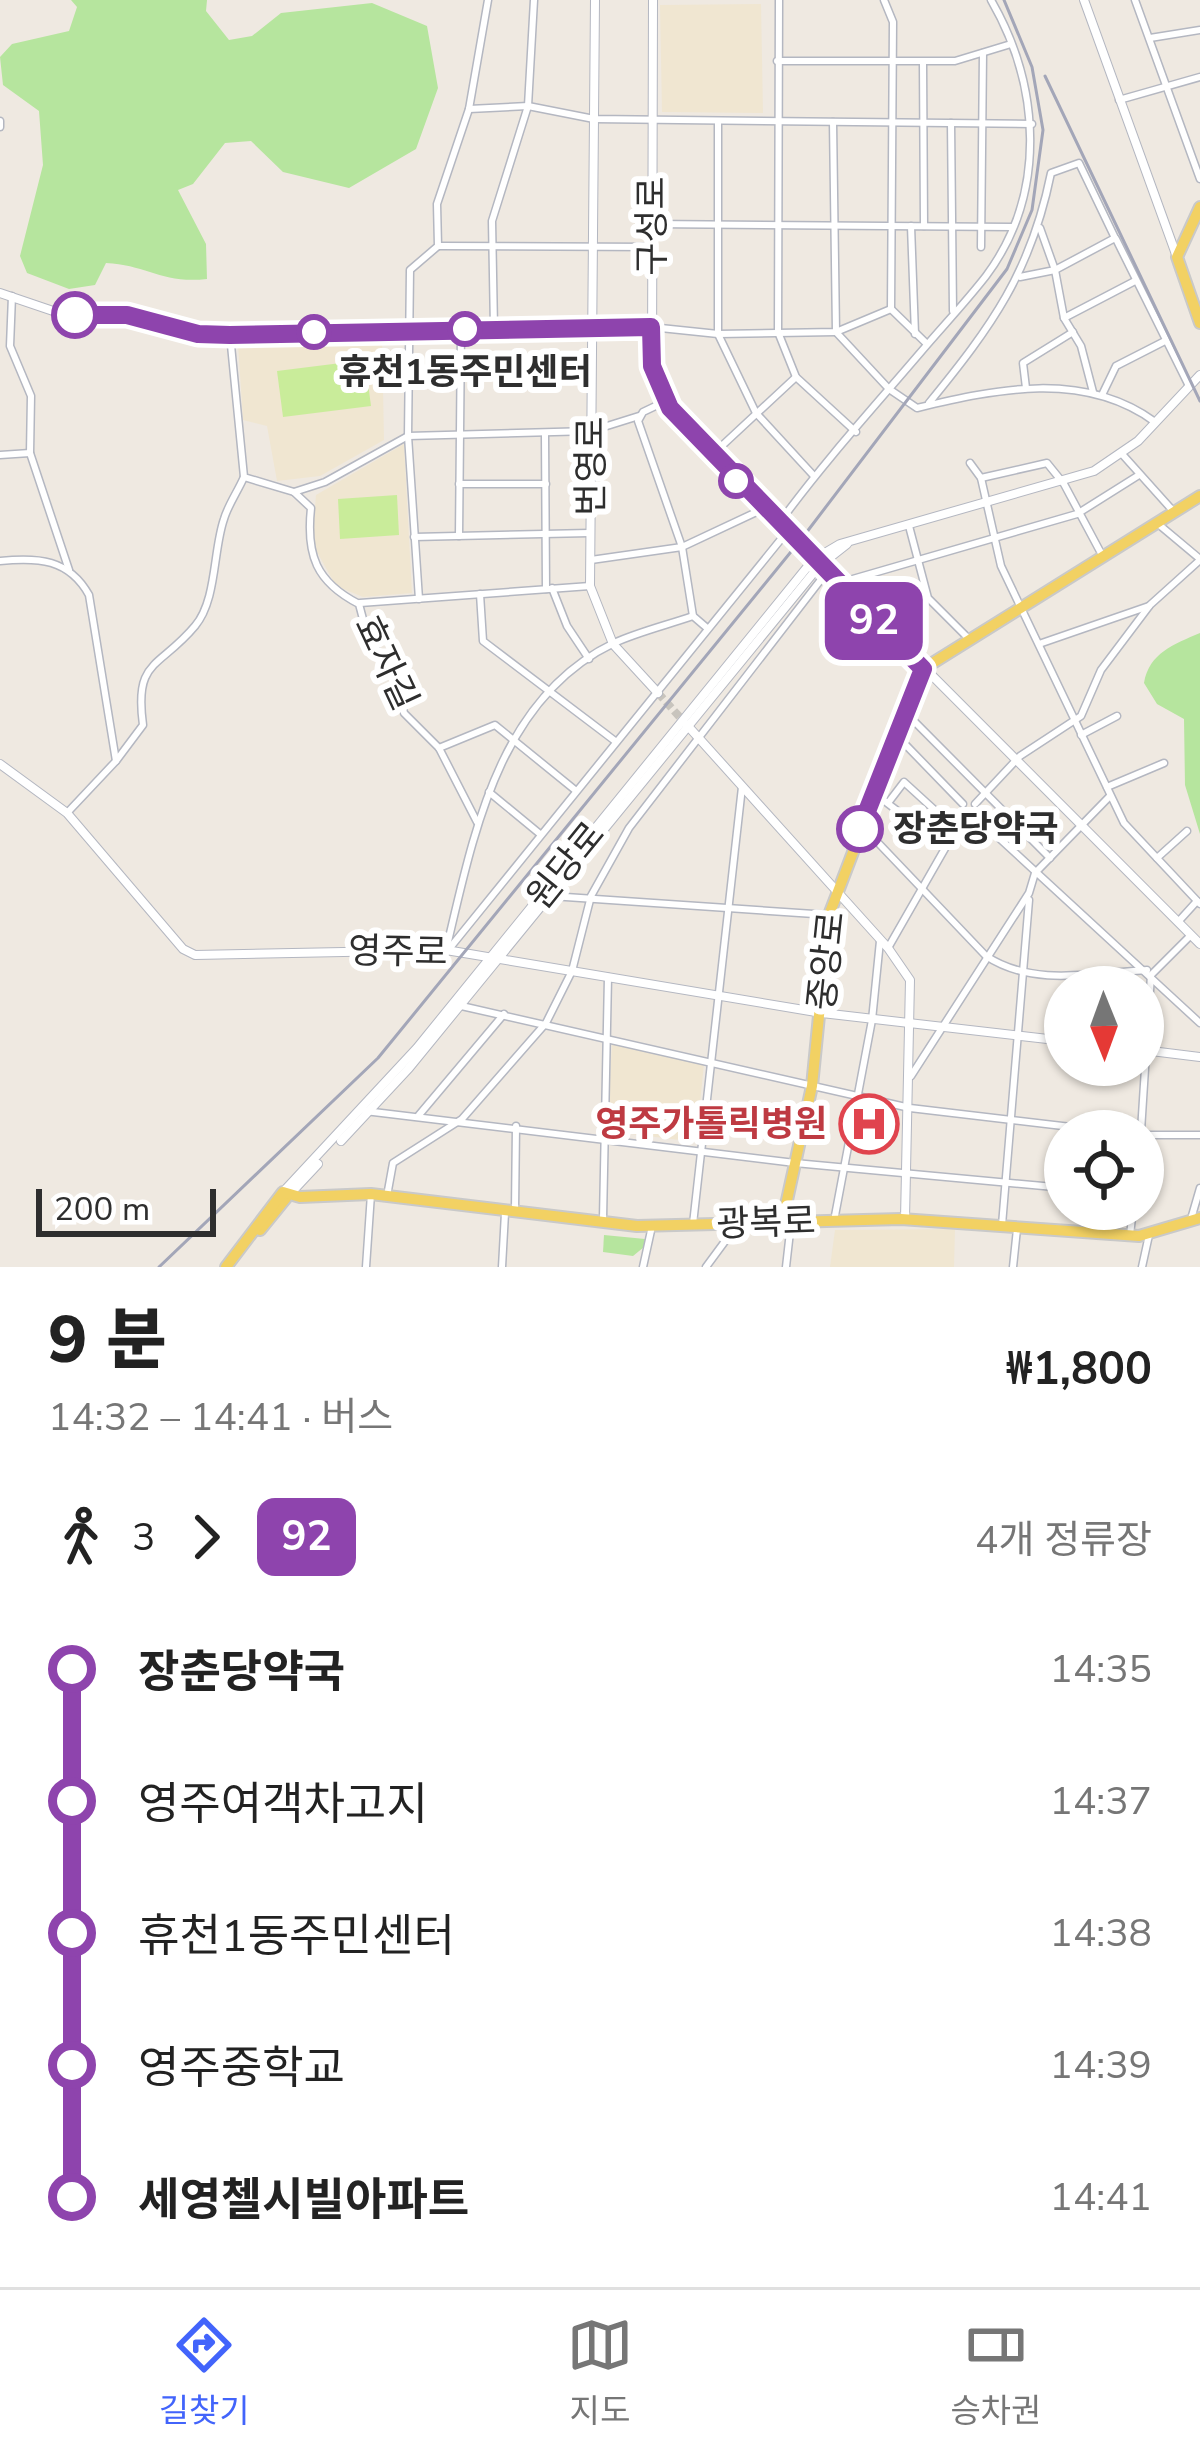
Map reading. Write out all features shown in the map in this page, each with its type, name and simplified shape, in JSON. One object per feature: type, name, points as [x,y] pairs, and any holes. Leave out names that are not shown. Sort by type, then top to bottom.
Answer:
[{"type":"main road","name":"번영로","points":[[595,0],[590,586],[613,644],[657,692]]},
{"type":"main road","name":"구성로","points":[[653,0],[652,366],[666,400],[836,584],[1200,944]]},
{"type":"main road","points":[[1084,0],[1200,322]]},
{"type":"main road","points":[[1177,257],[1200,207]]},
{"type":"main road","points":[[5,292],[59,313],[127,315],[198,334],[651,327]]},
{"type":"main road","name":"원당로","points":[[457,1005],[475,977],[550,896],[819,566],[847,544],[1064,484],[1122,454],[1200,375]]},
{"type":"main road","points":[[923,669],[1200,496]]},
{"type":"main road","name":"원당로","points":[[230,1267],[286,1194],[367,1112],[457,1005],[819,566]]},
{"type":"main road","name":"중앙로","points":[[787,1223],[822,1013],[829,915],[923,669]]},
{"type":"main road","points":[[686,725],[888,948],[910,980],[913,1026],[905,1220]]},
{"type":"main road","name":"영주로","points":[[0,764],[68,813],[183,950],[195,955],[446,950],[822,1013],[1044,1039]]},
{"type":"main road","points":[[468,953],[475,977]]},
{"type":"main road","points":[[1164,1053],[1200,1057]]},
{"type":"main road","name":"광복로","points":[[286,1194],[371,1194],[652,1226],[905,1220],[1130,1236],[1197,1221]]},
{"type":"street","points":[[438,246],[437,204],[469,109],[488,0]]},
{"type":"street","points":[[494,328],[492,220],[529,106],[534,0]]},
{"type":"street","points":[[778,0],[778,332],[796,377],[856,432]]},
{"type":"street","points":[[884,0],[893,22],[896,226],[891,309],[927,344]]},
{"type":"street","points":[[778,524],[992,266],[1012,227],[1027,174],[1032,124],[1026,80],[991,0]]},
{"type":"street","points":[[1135,0],[1200,178]]},
{"type":"street","points":[[1149,38],[1200,30]]},
{"type":"street","points":[[778,61],[923,63],[1013,43]]},
{"type":"street","points":[[981,247],[983,52]]},
{"type":"street","points":[[923,63],[924,226]]},
{"type":"street","points":[[1119,100],[1165,82],[1200,77]]},
{"type":"street","points":[[469,109],[529,106],[594,119],[1032,124]]},
{"type":"street","points":[[718,121],[718,334],[756,413],[814,476]]},
{"type":"street","points":[[833,122],[836,332],[889,389],[916,408],[1026,388],[1097,393],[1155,422]]},
{"type":"street","points":[[951,123],[952,315]]},
{"type":"street","points":[[926,406],[1002,310],[1020,278],[1040,228],[1051,173],[1079,163],[1189,386]]},
{"type":"street","points":[[652,224],[1012,227]]},
{"type":"street","points":[[911,226],[910,253],[916,258],[915,334]]},
{"type":"street","points":[[1040,228],[1055,270],[1064,318],[1097,393]]},
{"type":"street","points":[[1020,278],[1055,270],[1115,238]]},
{"type":"street","points":[[419,599],[408,436],[410,270],[438,246],[652,247]]},
{"type":"street","points":[[1064,318],[1135,281]]},
{"type":"street","points":[[5,292],[10,346],[31,396],[30,453],[69,571],[89,596],[116,761]]},
{"type":"street","points":[[651,327],[718,334],[836,332],[891,309]]},
{"type":"street","points":[[459,536],[461,329]]},
{"type":"street","points":[[1026,388],[1023,363],[1072,332]]},
{"type":"street","points":[[68,813],[143,725],[138,696],[143,681],[163,652],[196,626],[204,608],[222,522],[244,477],[230,335]]},
{"type":"street","points":[[1097,393],[1116,365],[1164,342]]},
{"type":"street","points":[[712,455],[796,377]]},
{"type":"street","points":[[244,477],[294,492],[325,482],[408,436],[591,431],[639,416],[666,400]]},
{"type":"street","points":[[639,416],[682,547],[693,616],[707,628]]},
{"type":"street","points":[[545,435],[549,589],[566,626],[590,659]]},
{"type":"street","points":[[0,455],[30,453]]},
{"type":"street","points":[[1122,454],[1174,512]]},
{"type":"street","points":[[970,463],[981,478],[1001,566],[1124,823],[1199,901],[1178,922]]},
{"type":"street","points":[[981,478],[1047,464],[1064,484],[1104,558]]},
{"type":"street","points":[[836,584],[1077,514],[1139,475]]},
{"type":"street","points":[[459,484],[546,484]]},
{"type":"street","name":"효자길","points":[[294,492],[310,508],[307,545],[332,590],[359,604],[368,638],[398,682],[404,713],[439,748],[477,822]]},
{"type":"street","points":[[590,560],[682,547],[763,509]]},
{"type":"street","points":[[975,804],[1015,760],[1074,721],[1101,670],[1150,605],[1200,560],[1157,523]]},
{"type":"street","points":[[909,526],[928,598],[970,640]]},
{"type":"street","points":[[414,537],[590,533]]},
{"type":"street","points":[[446,950],[786,533]]},
{"type":"street","points":[[0,561],[36,558],[69,571]]},
{"type":"street","points":[[387,1196],[393,1163],[462,1119],[546,1023],[572,970],[591,896],[629,828],[819,566]]},
{"type":"street","points":[[359,604],[590,586]]},
{"type":"street","points":[[480,594],[483,641],[615,741]]},
{"type":"street","points":[[1039,644],[1150,605]]},
{"type":"street","points":[[446,950],[477,822],[512,739],[552,690],[590,659],[613,644],[693,616]]},
{"type":"street","points":[[905,712],[1050,858]]},
{"type":"street","points":[[1081,735],[1117,716]]},
{"type":"street","points":[[439,748],[495,725],[575,790]]},
{"type":"street","points":[[896,736],[963,804]]},
{"type":"street","points":[[1002,1225],[1019,974],[1035,873],[1108,792],[1164,764]]},
{"type":"street","points":[[874,793],[926,832],[939,814],[904,782],[888,803]]},
{"type":"street","points":[[693,1225],[742,787]]},
{"type":"street","points":[[489,792],[540,834]]},
{"type":"street","points":[[974,815],[1141,966]]},
{"type":"street","points":[[888,948],[963,817]]},
{"type":"street","points":[[861,825],[986,956],[1019,974],[1044,974]]},
{"type":"street","points":[[1157,859],[1187,831]]},
{"type":"street","points":[[911,1076],[1029,893]]},
{"type":"street","points":[[550,896],[829,915]]},
{"type":"street","points":[[1157,966],[1191,935]]},
{"type":"street","points":[[834,1221],[872,1020],[880,939]]},
{"type":"street","points":[[603,1221],[608,977]]},
{"type":"street","points":[[1164,988],[1200,1023]]},
{"type":"street","points":[[457,1005],[910,1108],[1044,1123]]},
{"type":"street","points":[[419,1115],[504,1014]]},
{"type":"street","points":[[367,1112],[462,1119],[795,1163],[1044,1186]]},
{"type":"street","points":[[502,1267],[516,1126]]},
{"type":"street","points":[[1164,1134],[1200,1135]]},
{"type":"street","points":[[1197,1221],[1200,1188]]},
{"type":"street","points":[[366,1267],[371,1194]]},
{"type":"street","points":[[786,1267],[787,1223]]},
{"type":"street","points":[[706,1267],[737,1225]]},
{"type":"street","points":[[644,1267],[652,1226]]},
{"type":"street","points":[[1012,1267],[1018,1226]]},
{"type":"street","points":[[1130,1236],[1131,1230]]},
{"type":"street","points":[[1142,1267],[1149,1235]]},
{"type":"shaded area","points":[[761,4],[763,113],[662,112],[660,5]]},
{"type":"shaded area","points":[[382,337],[384,440],[320,476],[277,481],[267,426],[243,420],[238,344]]},
{"type":"shaded area","points":[[404,444],[412,593],[363,597],[336,586],[312,543],[316,495]]},
{"type":"shaded area","points":[[612,1044],[704,1064],[696,1142],[607,1131]]},
{"type":"shaded area","points":[[955,1229],[954,1267],[830,1267],[835,1230]]},
{"type":"green space","points":[[71,0],[207,0],[206,11],[229,40],[252,36],[281,13],[372,3],[427,26],[438,88],[416,149],[349,188],[283,172],[251,141],[225,143],[193,184],[178,190],[206,244],[207,279],[178,279],[106,263],[95,285],[69,289],[27,273],[20,256],[43,165],[39,111],[3,85],[0,57],[12,44],[69,31],[77,7]]},
{"type":"green space","points":[[365,360],[371,406],[283,417],[277,371]]},
{"type":"green space","points":[[397,495],[399,535],[340,539],[338,499]]},
{"type":"green space","points":[[1200,633],[1200,834],[1185,785],[1184,719],[1157,704],[1144,683],[1157,657]]},
{"type":"green space","points":[[604,1235],[645,1239],[644,1247],[633,1256],[603,1252]]},
{"type":"tunnel","points":[[658,693],[686,724]]},
{"type":"railway","points":[[159,1267],[378,1058],[803,537],[1007,269],[1032,210],[1043,130],[1032,67],[1004,0]]},
{"type":"railway","points":[[1045,76],[1200,401]]},
{"type":"bus line","name":"92","points":[[75,315],[127,315],[198,334],[230,335],[651,327],[652,366],[670,408],[923,669],[860,829]]},
{"type":"place","name":"휴천1동주민센터","points":[[465,329]]},
{"type":"place","name":"장춘당약국","points":[[860,829]]},
{"type":"place","name":"영주가톨릭병원","points":[[869,1124]]}]
